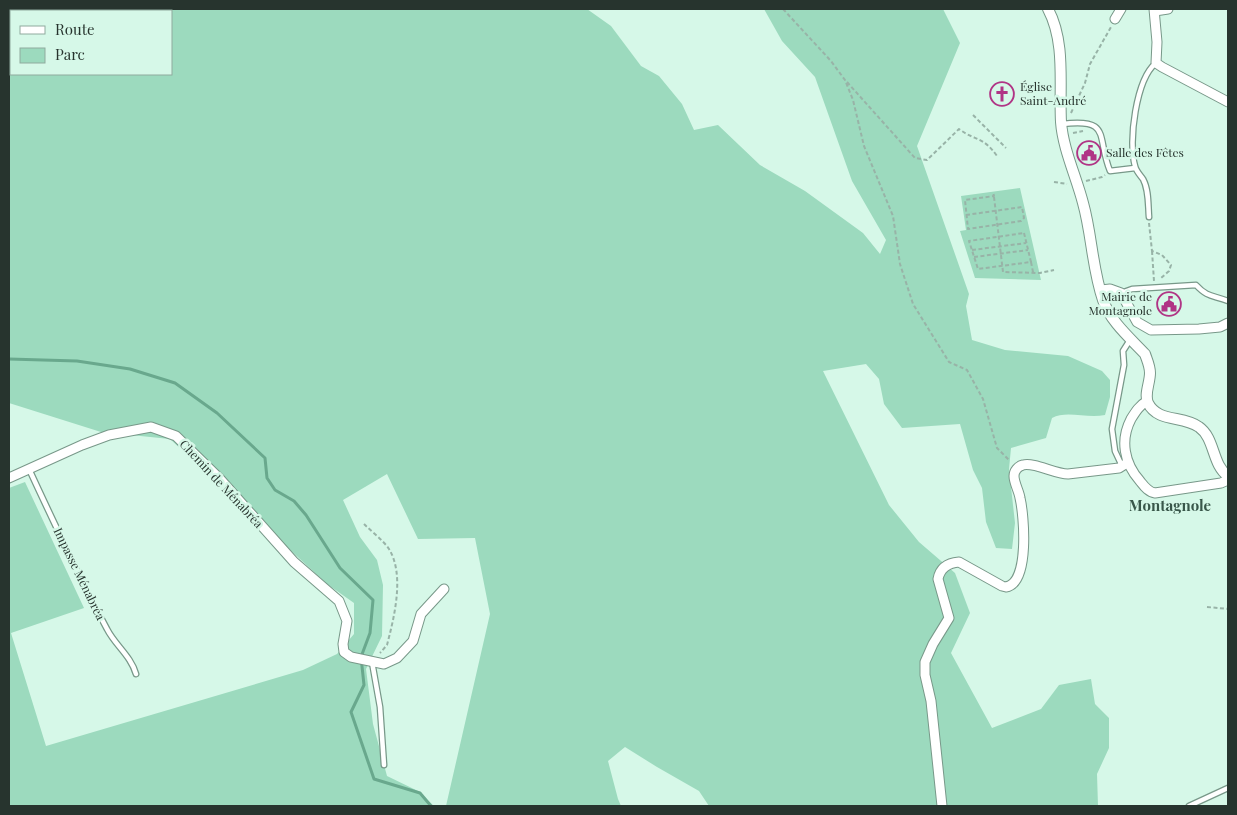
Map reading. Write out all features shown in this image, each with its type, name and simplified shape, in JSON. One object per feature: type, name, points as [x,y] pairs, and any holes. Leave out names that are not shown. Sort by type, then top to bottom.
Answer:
[{"type":"street","points":[[1115,19],[1120,9]]},
{"type":"street","points":[[1168,9],[1154,10],[1156,63],[1228,102]]},
{"type":"street","points":[[1048,10],[1056,30],[1059,49],[1064,142],[1084,205],[1094,269],[1102,299],[1109,311],[1145,354],[1150,374],[1146,394],[1147,401],[1157,414],[1189,421],[1202,429],[1207,435],[1220,466],[1228,478],[1221,483],[1155,493],[1144,486],[1125,465],[1124,442],[1125,432],[1136,409],[1147,401]]},
{"type":"street","points":[[1101,290],[1110,289],[1121,293],[1137,322],[1151,330],[1199,329],[1220,327],[1228,323]]},
{"type":"street","name":"Chemin de Ménabréa","points":[[9,478],[109,435],[151,427],[176,436],[220,479],[294,562],[339,601],[347,621],[343,644],[344,652],[352,657],[369,662]]},
{"type":"street","points":[[942,806],[931,701],[925,668],[928,655],[949,618],[938,579],[939,574],[947,565],[959,562],[1002,586],[1006,587],[1013,584],[1020,570],[1024,545],[1020,497],[1014,477],[1017,468],[1022,465],[1027,464],[1061,474],[1068,474],[1119,468],[1125,465]]},
{"type":"street","points":[[369,662],[384,664],[397,658],[413,641],[421,614],[444,589]]},
{"type":"lane","points":[[1149,217],[1147,191],[1143,180],[1135,168],[1132,146],[1134,120],[1144,79],[1150,68],[1156,63]]},
{"type":"lane","points":[[1062,124],[1080,122],[1090,123],[1096,127],[1101,136],[1110,171],[1135,168]]},
{"type":"lane","points":[[1121,293],[1132,289],[1196,285],[1209,296],[1228,301]]},
{"type":"lane","points":[[1125,465],[1115,452],[1112,429],[1124,365],[1124,351],[1126,343],[1131,339]]},
{"type":"lane","name":"Impasse Ménabréa","points":[[29,469],[77,574],[110,634],[134,665],[136,674]]},
{"type":"lane","points":[[369,662],[380,707],[384,765]]},
{"type":"lane","points":[[1189,806],[1228,788]]},
{"type":"path","points":[[783,9],[831,60],[845,80],[915,158],[927,160],[959,129],[968,136],[983,141],[990,146],[997,156]]},
{"type":"path","points":[[1062,124],[1070,115],[1085,83],[1090,64],[1115,19]]},
{"type":"path","points":[[845,80],[853,100],[864,146],[893,216],[900,264],[913,304],[950,362],[967,370],[983,399],[997,448],[1017,468]]},
{"type":"path","points":[[973,115],[1006,148]]},
{"type":"path","points":[[1086,181],[1102,178]]},
{"type":"path","points":[[993,192],[1003,272],[1033,273],[1054,270]]},
{"type":"path","points":[[966,214],[1022,207],[1024,218],[1021,221],[968,229],[966,214],[965,200],[994,196]]},
{"type":"path","points":[[1149,217],[1154,272]]},
{"type":"path","points":[[1031,262],[978,269],[969,240],[1024,233],[1031,262],[1033,273]]},
{"type":"path","points":[[972,250],[1026,243]]},
{"type":"path","points":[[974,257],[1028,250]]},
{"type":"path","points":[[1152,251],[1162,255],[1171,265],[1165,276],[1154,281]]},
{"type":"path","points":[[364,524],[389,549],[398,581],[387,645],[369,662]]},
{"type":"path","points":[[1207,608],[1228,609]]},
{"type":"green space","points":[[9,9],[90,10],[10,10],[10,75],[172,75],[172,10],[147,9],[587,9],[611,26],[641,66],[659,76],[682,104],[694,130],[718,125],[760,165],[805,191],[863,233],[880,254],[886,240],[852,181],[815,77],[782,41],[764,9],[943,9],[960,43],[917,146],[969,294],[966,306],[972,340],[1005,350],[1068,356],[1102,371],[1110,380],[1110,397],[1105,415],[1064,415],[1052,418],[1046,438],[1011,448],[1009,469],[1015,523],[1012,549],[996,548],[986,522],[982,488],[973,470],[960,424],[902,428],[884,404],[879,379],[866,364],[823,371],[889,505],[919,542],[955,573],[970,613],[951,653],[992,728],[1041,709],[1059,685],[1091,679],[1095,704],[1109,718],[1109,748],[1097,774],[1098,806],[709,806],[699,791],[625,747],[608,761],[621,806],[446,806],[490,614],[475,538],[418,539],[387,474],[343,500],[360,537],[377,560],[383,585],[382,636],[366,669],[373,724],[387,776],[418,791],[434,806],[9,806],[9,488],[25,482],[84,608],[11,633],[46,746],[303,670],[337,654],[354,634],[354,603],[327,584],[170,439],[101,432],[9,403]]},
{"type":"green space","points":[[1020,188],[1041,280],[975,278],[960,231],[966,230],[961,196]]},
{"type":"waterway","points":[[9,359],[77,361],[130,369],[175,383],[217,413],[265,458],[267,478],[275,490],[294,501],[306,515],[340,568],[373,600],[370,633],[361,657],[364,685],[351,712],[374,779],[420,793],[431,806]]},
{"type":"place","name":"Église Saint-André","points":[[1002,94]]},
{"type":"place","name":"Salle des Fêtes","points":[[1089,153]]},
{"type":"place","name":"Mairie de Montagnole","points":[[1169,304]]},
{"type":"district","name":"Montagnole","points":[[1170,506]]}]
